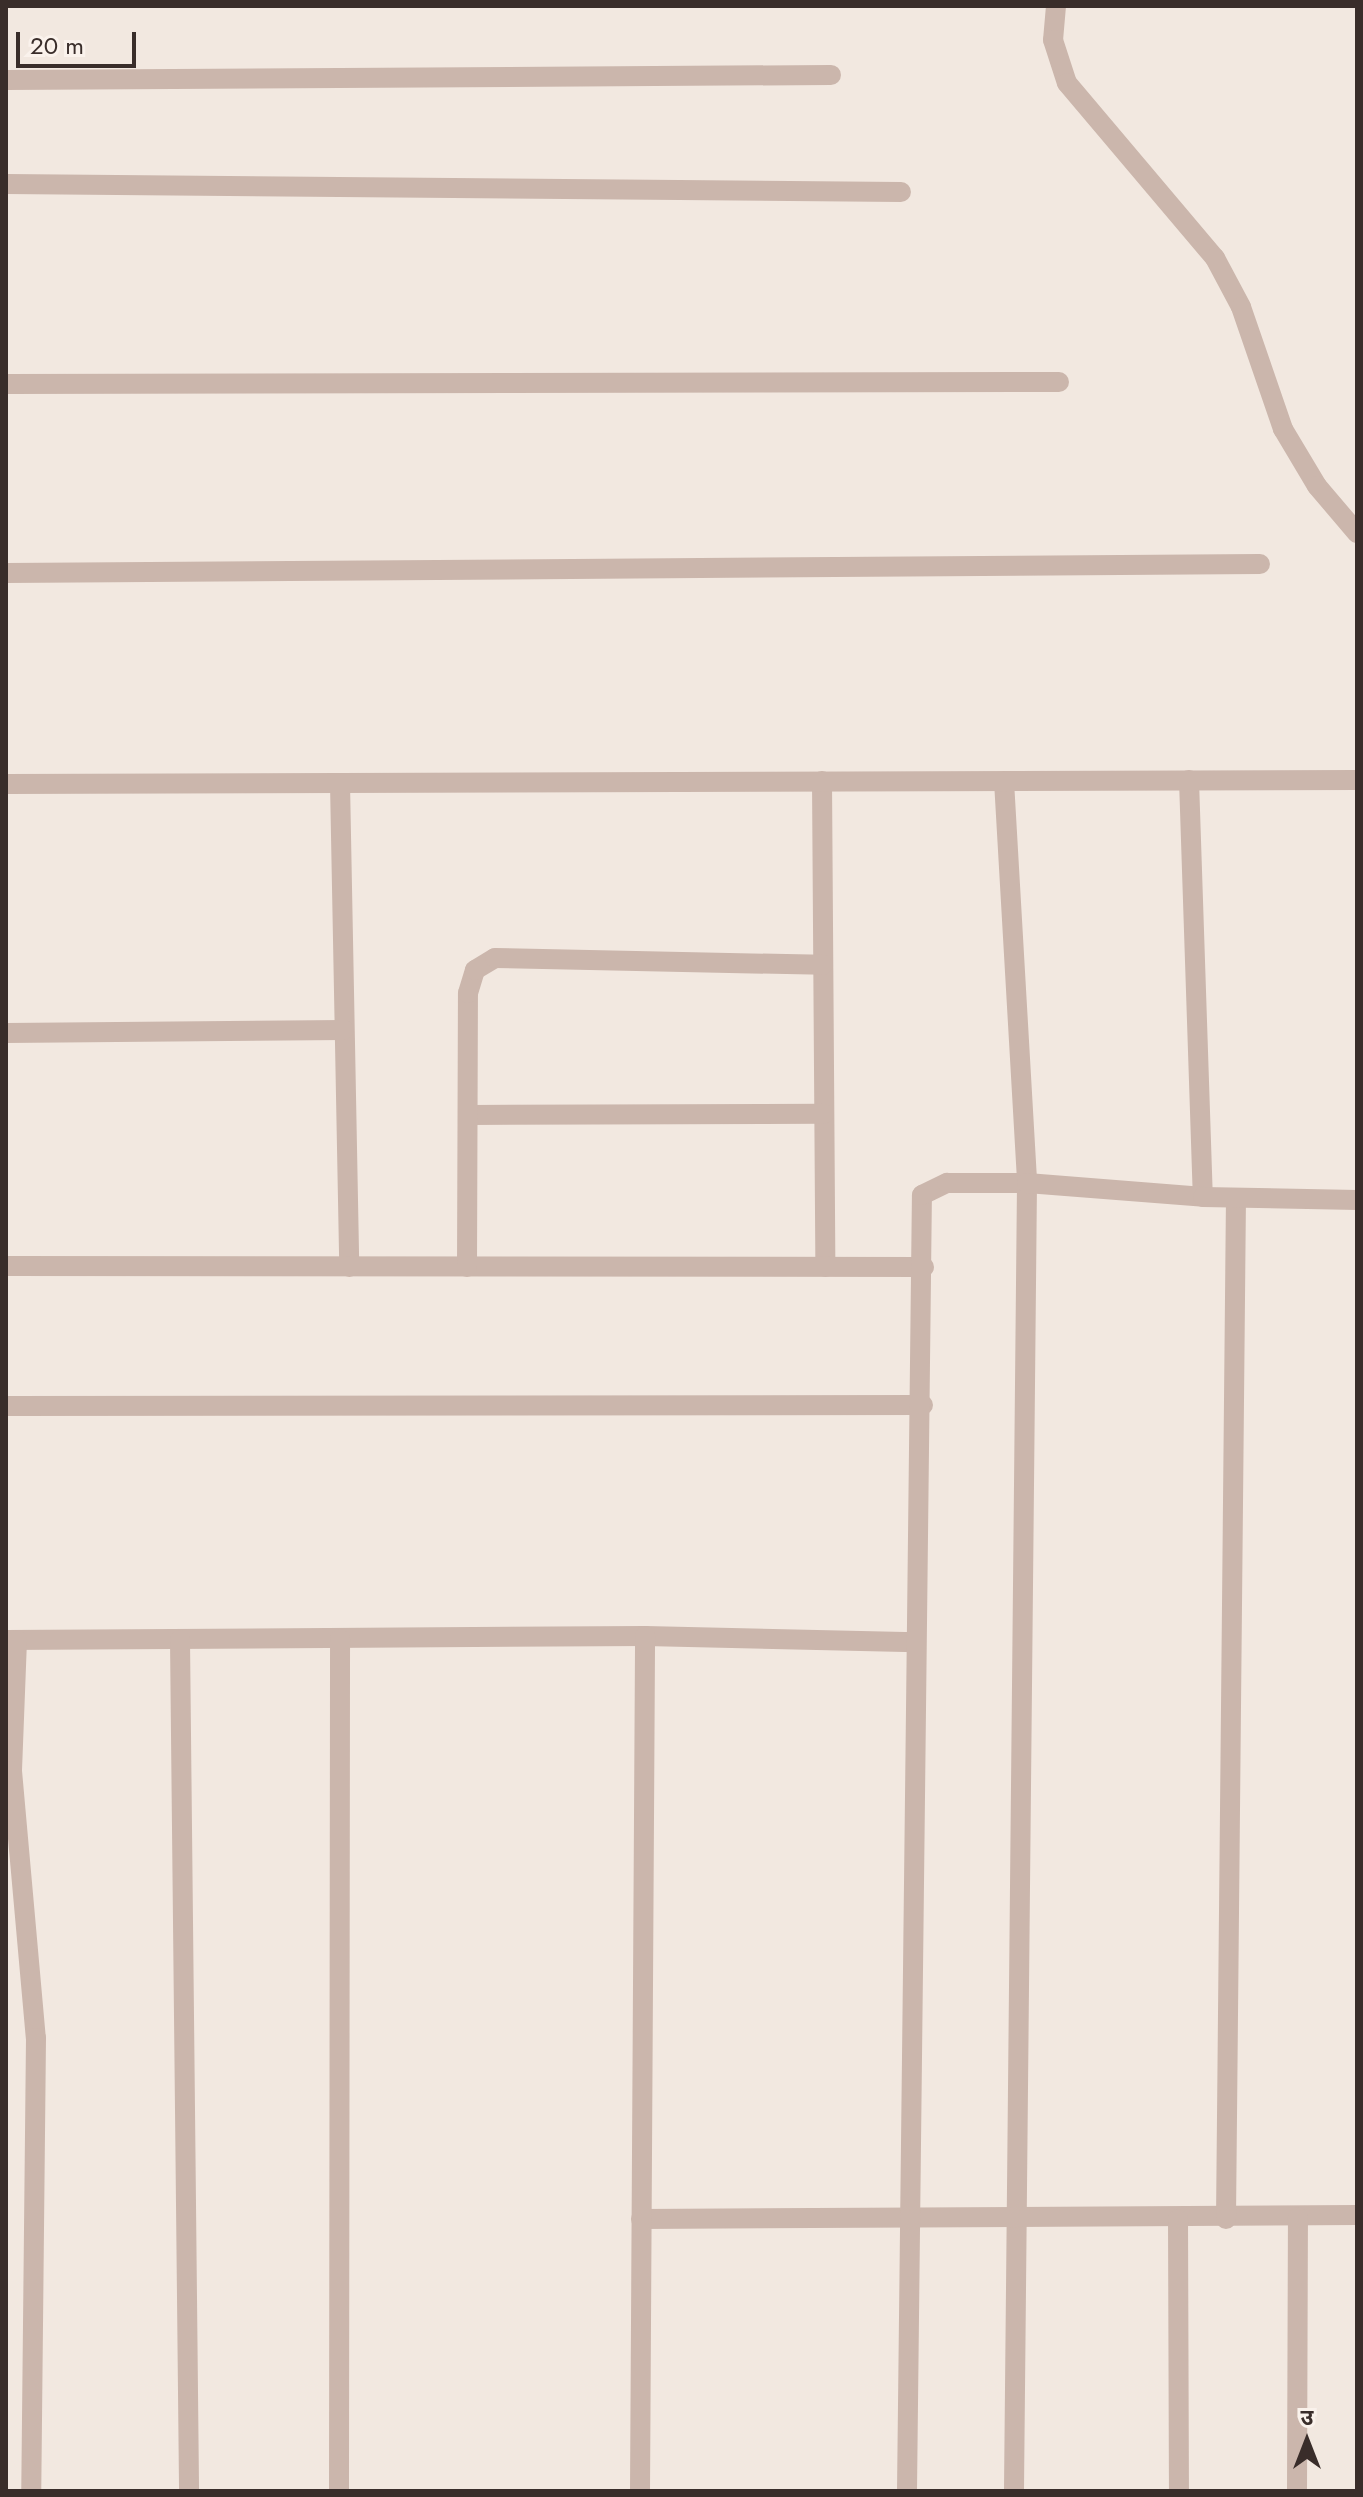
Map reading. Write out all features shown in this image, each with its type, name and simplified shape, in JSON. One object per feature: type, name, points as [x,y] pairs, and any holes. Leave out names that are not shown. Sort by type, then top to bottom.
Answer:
[{"type":"street","points":[[1056,6],[1053,40],[1067,83],[1215,258],[1241,307],[1283,429],[1317,486],[1357,533]]},
{"type":"street","points":[[6,80],[831,75]]},
{"type":"street","points":[[6,184],[901,192]]},
{"type":"street","points":[[6,384],[1059,382]]},
{"type":"street","points":[[6,573],[1260,564]]},
{"type":"street","points":[[1189,780],[1203,1197]]},
{"type":"street","points":[[6,784],[1357,780]]},
{"type":"street","points":[[822,781],[825,1267]]},
{"type":"street","points":[[1004,781],[1027,1183],[1013,2217],[1014,2491]]},
{"type":"street","points":[[340,783],[349,1267]]},
{"type":"street","points":[[467,1267],[471,1115],[468,993],[475,970],[495,958],[823,965]]},
{"type":"street","points":[[6,1033],[344,1030]]},
{"type":"street","points":[[471,1115],[824,1114]]},
{"type":"street","points":[[907,2491],[916,1642],[923,1405],[924,1267],[919,1224],[922,1195],[947,1183],[1027,1183],[1203,1197],[1357,1200]]},
{"type":"street","points":[[1226,2219],[1236,1198]]},
{"type":"street","points":[[6,1266],[924,1267]]},
{"type":"street","points":[[6,1406],[923,1405]]},
{"type":"street","points":[[31,2491],[36,2038],[12,1771],[12,1640],[645,1636],[916,1642]]},
{"type":"street","points":[[640,2491],[645,1636]]},
{"type":"street","points":[[339,2491],[340,1639]]},
{"type":"street","points":[[180,1640],[189,2491]]},
{"type":"street","points":[[641,2219],[1226,2219],[1357,2215]]},
{"type":"street","points":[[1297,2491],[1298,2217]]},
{"type":"street","points":[[1178,2219],[1179,2491]]}]
